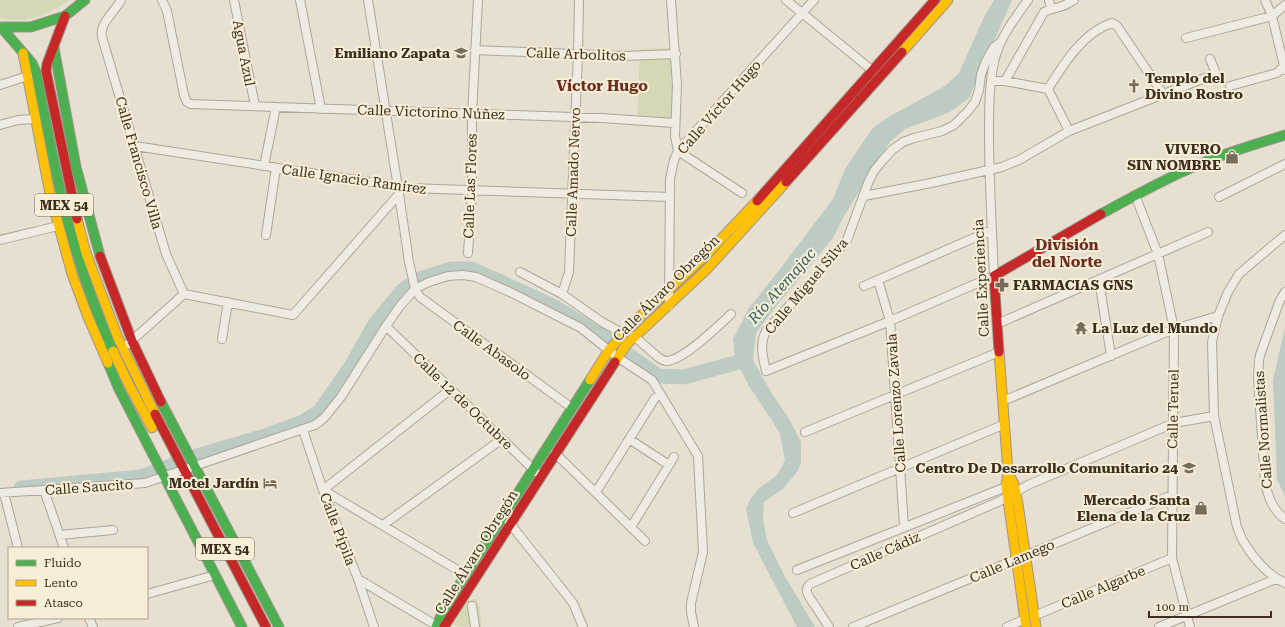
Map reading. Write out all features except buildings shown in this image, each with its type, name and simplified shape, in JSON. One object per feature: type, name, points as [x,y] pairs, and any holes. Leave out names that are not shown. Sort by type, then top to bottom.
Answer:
[{"type":"street","name":"MEX 54","points":[[0,27],[31,27],[65,16],[85,0]]},
{"type":"street","name":"Calle Francisco Villa","points":[[121,0],[104,24],[101,31],[102,37],[166,254],[184,294]]},
{"type":"street","name":"Calle Victorino Núñez","points":[[162,0],[167,11],[184,96],[188,102],[195,104],[601,118],[675,123]]},
{"type":"street","name":"Agua Azul","points":[[234,0],[255,106]]},
{"type":"street","points":[[300,0],[321,109]]},
{"type":"street","points":[[368,0],[399,190],[409,262],[415,289],[428,282],[448,276],[463,275],[476,277],[510,292],[581,328],[652,380],[698,456],[703,552],[691,603],[694,627]]},
{"type":"street","name":"Calle Las Flores","points":[[468,253],[472,190],[472,114],[478,0]]},
{"type":"street","name":"Calle Amado Nervo","points":[[562,294],[569,272],[578,54],[578,0]]},
{"type":"street","points":[[671,0],[676,54],[677,85],[675,136],[678,150],[742,193]]},
{"type":"street","points":[[786,0],[873,71]]},
{"type":"street","name":"Calle Víctor Hugo","points":[[669,306],[670,180],[674,160],[678,150],[814,0]]},
{"type":"street","name":"Calle Álvaro Obregón","points":[[439,626],[444,609],[610,349],[621,335],[699,262],[753,205],[935,0]]},
{"type":"street","name":"Calle Álvaro Obregón","points":[[439,626],[510,524],[618,356],[631,339],[669,306],[708,268],[830,134],[948,0]]},
{"type":"street","points":[[1001,42],[1007,30],[1028,0]]},
{"type":"street","points":[[1005,81],[1050,4],[1058,8],[1065,6],[1074,0]]},
{"type":"street","points":[[1230,86],[1276,73],[1285,67],[1272,16],[1265,0]]},
{"type":"street","points":[[1186,38],[1272,16],[1285,4]]},
{"type":"street","name":"MEX 54","points":[[65,16],[47,64],[46,71],[69,187],[86,253],[123,349],[173,451],[179,471],[256,627]]},
{"type":"street","points":[[1048,89],[1073,54],[1086,39],[1099,29],[1112,23],[1117,26],[1163,94]]},
{"type":"street","name":"MEX 54","points":[[0,27],[32,63],[36,72],[57,179],[66,216],[95,305],[115,356],[157,438],[179,471],[266,627]]},
{"type":"street","name":"Calle Experiencia","points":[[1001,42],[995,58],[989,106],[989,170],[994,276],[1008,472],[1026,555],[1036,627]]},
{"type":"street","name":"Calle Miguel Silva","points":[[890,321],[766,371],[761,347],[762,338],[766,331],[817,276],[847,240],[874,172],[892,150],[903,142],[942,132],[954,125],[968,111],[975,102],[980,90],[981,75],[986,61],[994,47],[1001,42]]},
{"type":"street","points":[[54,48],[76,167],[101,259],[132,341],[183,445],[279,627]]},
{"type":"street","name":"Calle Arbolitos","points":[[475,50],[623,56],[676,54]]},
{"type":"street","points":[[23,53],[50,194],[72,274],[88,317],[107,364],[146,443],[242,627]]},
{"type":"street","points":[[864,196],[931,184],[1002,167],[1019,160],[1069,131],[1212,75],[1215,71],[1210,59]]},
{"type":"street","points":[[0,85],[28,76]]},
{"type":"street","points":[[991,81],[1005,81],[1048,89]]},
{"type":"street","points":[[1048,89],[1069,131]]},
{"type":"street","points":[[264,166],[276,107]]},
{"type":"street","points":[[0,125],[18,120],[35,119]]},
{"type":"street","points":[[890,321],[994,276],[1135,195],[1189,169],[1244,147],[1285,135]]},
{"type":"street","name":"Calle Ignacio Ramírez","points":[[135,146],[264,166],[399,190],[409,188],[670,197]]},
{"type":"street","points":[[1219,198],[1285,164]]},
{"type":"street","points":[[266,235],[276,168]]},
{"type":"street","points":[[107,364],[184,294],[293,315],[399,190]]},
{"type":"street","name":"Calle Teruel","points":[[1135,195],[1158,254],[1174,329],[1172,558],[1190,627]]},
{"type":"street","points":[[0,240],[58,226]]},
{"type":"street","points":[[864,286],[992,230]]},
{"type":"street","points":[[997,324],[1208,232]]},
{"type":"street","points":[[1285,235],[1238,274],[1228,292],[1218,316],[1212,342],[1214,416],[1237,527],[1244,544],[1251,553],[1276,579],[1285,583]]},
{"type":"street","points":[[520,272],[562,294],[621,335]]},
{"type":"street","name":"Calle Lorenzo Zavala","points":[[878,280],[890,321],[904,526]]},
{"type":"street","points":[[1099,280],[1111,356]]},
{"type":"street","name":"Calle Saucito","points":[[2,493],[145,483],[315,425],[324,418],[341,398],[386,326],[400,306],[415,289]]},
{"type":"street","name":"Calle Abasolo","points":[[415,289],[420,297],[572,408]]},
{"type":"street","name":"Calle Normalistas","points":[[1285,292],[1280,300],[1260,355],[1258,378],[1265,482],[1268,496],[1273,507],[1285,519]]},
{"type":"street","points":[[222,339],[228,302]]},
{"type":"street","points":[[631,339],[662,360],[670,360],[681,355],[707,336],[731,314]]},
{"type":"street","points":[[1003,401],[1174,329],[1218,316]]},
{"type":"street","name":"Calle 12 de Octubre","points":[[386,326],[540,476]]},
{"type":"street","points":[[805,432],[999,352]]},
{"type":"street","points":[[451,389],[323,490],[466,575]]},
{"type":"street","points":[[596,492],[655,398]]},
{"type":"street","points":[[797,570],[904,526],[1028,485],[1174,423],[1214,416]]},
{"type":"street","points":[[793,513],[1005,424]]},
{"type":"street","name":"Calle Pípila","points":[[303,430],[323,490],[358,579],[374,627]]},
{"type":"street","points":[[383,525],[502,439]]},
{"type":"street","points":[[629,439],[669,465]]},
{"type":"street","points":[[173,451],[183,445]]},
{"type":"street","points":[[556,453],[645,541]]},
{"type":"street","points":[[631,527],[674,457]]},
{"type":"street","points":[[44,490],[64,547]]},
{"type":"street","name":"Calle Experiencia","points":[[1011,490],[1017,559],[1026,623]]},
{"type":"street","name":"Calle Cádiz","points":[[829,627],[808,595],[806,590],[807,586],[1011,490]]},
{"type":"street","points":[[2,493],[18,547]]},
{"type":"street","name":"Calle Lamego","points":[[853,627],[1172,495]]},
{"type":"street","points":[[504,516],[573,603],[583,627]]},
{"type":"street","points":[[60,535],[113,530]]},
{"type":"street","name":"Calle Algarbe","points":[[1034,616],[1172,558]]},
{"type":"street","points":[[148,594],[215,575]]},
{"type":"street","points":[[358,579],[439,626]]},
{"type":"street","points":[[1159,627],[1276,579]]},
{"type":"street","points":[[472,606],[475,627]]},
{"type":"street","points":[[18,627],[53,619]]},
{"type":"street","points":[[1007,627],[1026,623]]},
{"type":"green space","points":[[0,0],[69,0],[45,14],[28,19],[10,20],[0,18]]},
{"type":"green space","points":[[672,48],[673,85],[671,127],[637,126],[640,49]]},
{"type":"green space","points":[[476,599],[480,607],[481,627],[453,626],[464,601]]},
{"type":"water","name":"Río Atemajac","points":[[994,0],[1012,0],[969,98],[950,112],[905,129],[890,142],[844,216],[833,238],[773,310],[756,333],[753,360],[771,392],[788,417],[801,442],[801,463],[797,472],[783,489],[764,502],[763,519],[767,540],[783,573],[815,627],[797,627],[753,543],[746,509],[750,500],[758,489],[777,475],[785,460],[780,434],[749,386],[735,359],[733,339],[749,308],[833,199],[845,169],[872,129],[885,119],[945,86],[959,73],[983,19]]},
{"type":"water","points":[[1285,327],[1285,497],[1277,479],[1273,380]]},
{"type":"waterway","points":[[21,488],[141,477],[197,456],[265,436],[303,422],[320,411],[352,365],[375,324],[403,290],[420,279],[452,269],[472,269],[553,306],[605,338],[658,376],[684,377],[746,360]]},
{"type":"traffic: fast","points":[[0,27],[31,27],[65,16],[85,0]]},
{"type":"traffic: fast","points":[[1,27],[32,63],[36,72],[56,173],[71,233],[90,292],[113,351]]},
{"type":"traffic: fast","points":[[54,48],[76,167],[100,256]]},
{"type":"traffic: fast","points":[[1101,214],[1187,169],[1232,152],[1285,135]]},
{"type":"traffic: fast","points":[[108,363],[118,387],[242,627]]},
{"type":"traffic: fast","points":[[436,627],[444,609],[590,380]]},
{"type":"traffic: fast","points":[[161,402],[279,627]]},
{"type":"traffic: slow","points":[[902,52],[948,0]]},
{"type":"traffic: slow","points":[[23,53],[50,194],[72,274],[88,317],[108,363]]},
{"type":"traffic: slow","points":[[615,362],[626,345],[708,268],[786,182]]},
{"type":"traffic: slow","points":[[590,380],[609,350],[634,322],[704,257],[757,201]]},
{"type":"traffic: slow","points":[[77,219],[86,253],[118,338],[155,414]]},
{"type":"traffic: slow","points":[[113,351],[152,428]]},
{"type":"traffic: slow","points":[[999,352],[1008,472],[1006,486],[1026,627]]},
{"type":"traffic: slow","points":[[1008,473],[1014,484],[1018,504],[1036,627]]},
{"type":"traffic: jam","points":[[757,201],[935,0]]},
{"type":"traffic: jam","points":[[65,16],[47,64],[46,71],[77,219]]},
{"type":"traffic: jam","points":[[786,182],[902,52]]},
{"type":"traffic: jam","points":[[999,352],[994,276],[1101,214]]},
{"type":"traffic: jam","points":[[100,256],[132,341],[161,402]]},
{"type":"traffic: jam","points":[[444,627],[615,362]]},
{"type":"traffic: jam","points":[[155,414],[266,627]]},
{"type":"place","name":"Emiliano Zapata","points":[[461,53]]},
{"type":"place","name":"Templo del Divino Rostro","points":[[1134,86]]},
{"type":"place","name":"VIVERO SIN NOMBRE","points":[[1232,157]]},
{"type":"place","name":"FARMACIAS GNS","points":[[1002,285]]},
{"type":"place","name":"La Luz del Mundo","points":[[1081,328]]},
{"type":"place","name":"Centro De Desarrollo Comunitario 24","points":[[1189,468]]},
{"type":"place","name":"Motel Jardín","points":[[270,483]]},
{"type":"place","name":"Mercado Santa Elena de la Cruz","points":[[1201,508]]},
{"type":"district","name":"Víctor Hugo","points":[[602,86]]},
{"type":"district","name":"División del Norte","points":[[1067,254]]}]
